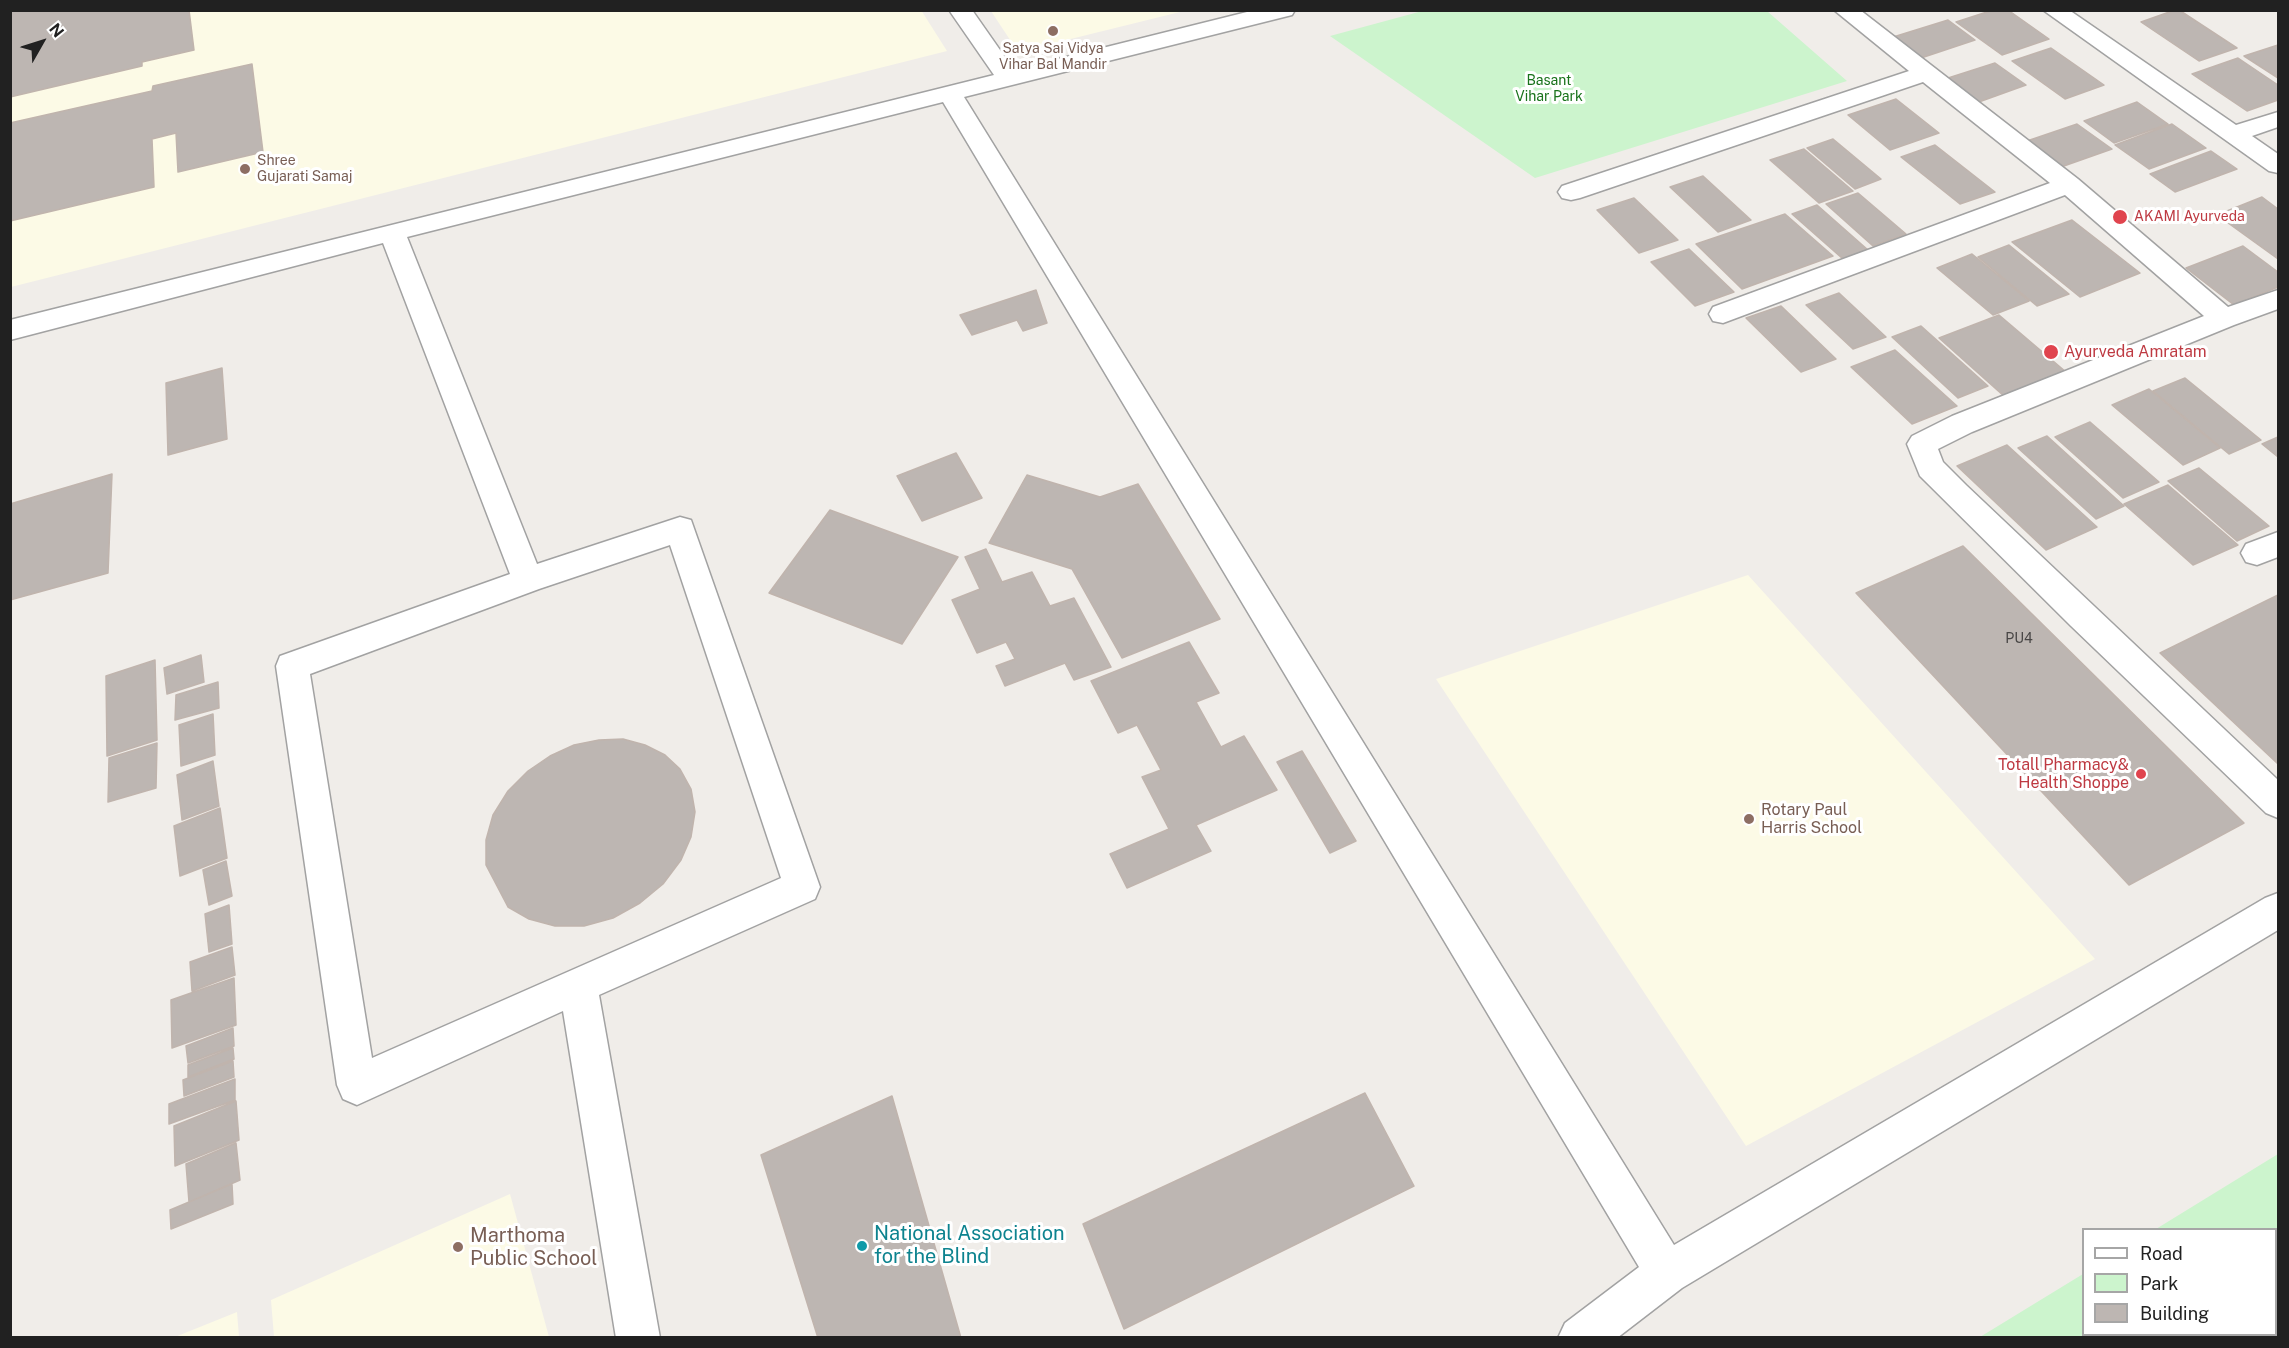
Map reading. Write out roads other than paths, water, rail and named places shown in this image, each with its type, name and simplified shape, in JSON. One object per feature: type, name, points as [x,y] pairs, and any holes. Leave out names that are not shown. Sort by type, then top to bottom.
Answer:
[{"type":"street","points":[[960,10],[1009,79]]},
{"type":"street","points":[[10,330],[949,92],[1284,10]]},
{"type":"street","points":[[1845,10],[2069,185],[2224,318]]},
{"type":"street","points":[[2054,10],[2278,165]]},
{"type":"street","points":[[1571,192],[1924,74]]},
{"type":"street","points":[[949,92],[1667,1273]]},
{"type":"street","points":[[2234,134],[2278,119]]},
{"type":"street","points":[[1723,314],[2069,185]]},
{"type":"street","points":[[392,232],[528,580]]},
{"type":"street","points":[[2278,298],[1962,424],[1922,444],[1930,468],[1946,485],[2278,802]]},
{"type":"street","points":[[680,529],[802,887],[357,1084],[292,666],[528,580],[680,529]]},
{"type":"street","points":[[1580,1338],[1667,1273],[2278,909]]},
{"type":"street","points":[[578,985],[638,1338]]},
{"type":"place","name":"Satya Sai Vidya Vihar Bal Mandir","points":[[1053,31]]},
{"type":"place","name":"Shree Gujarati Samaj","points":[[245,169]]},
{"type":"place","name":"AKAMI Ayurveda","points":[[2120,217]]},
{"type":"place","name":"Ayurveda Amratam","points":[[2051,352]]},
{"type":"place","name":"Totall Pharmacy& Health Shoppe","points":[[2141,774]]},
{"type":"place","name":"Rotary Paul Harris School","points":[[1749,819]]},
{"type":"place","name":"National Association for the Blind","points":[[862,1246]]},
{"type":"place","name":"Marthoma Public School","points":[[458,1247]]},
{"type":"park label","name":"Basant Vihar Park","points":[[1549,90]]}]
